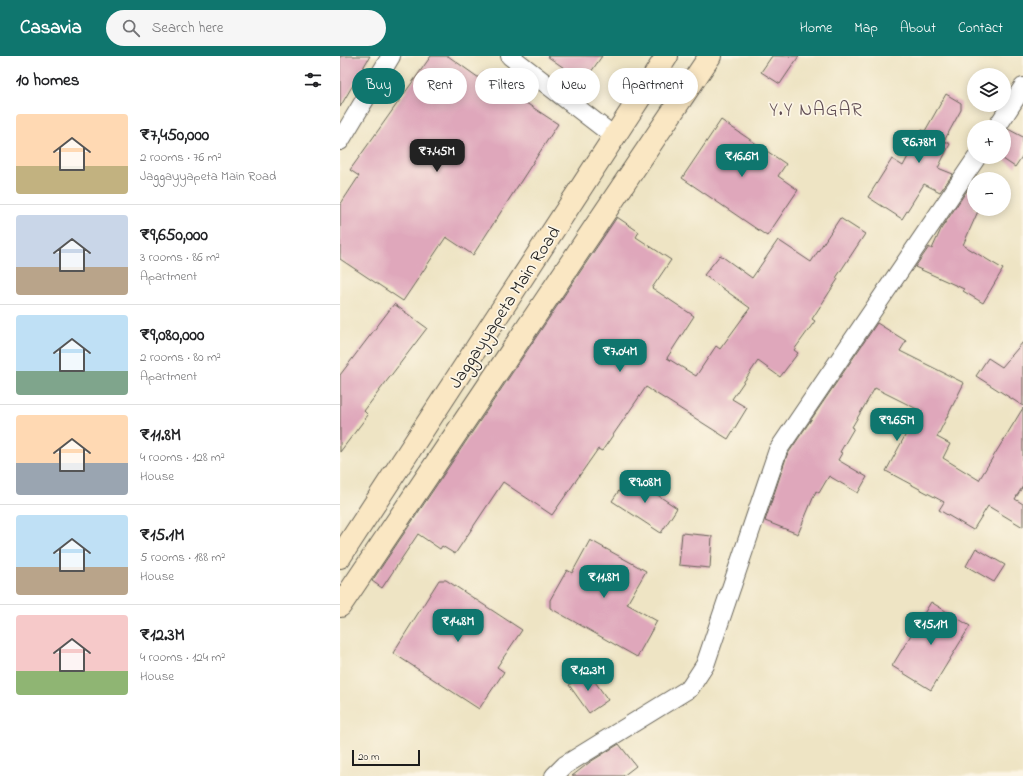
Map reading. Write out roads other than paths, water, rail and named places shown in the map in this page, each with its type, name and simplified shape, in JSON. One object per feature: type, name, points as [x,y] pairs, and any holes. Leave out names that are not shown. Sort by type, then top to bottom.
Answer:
[{"type":"main road","name":"Jaggayyapeta Main Road","points":[[340,557],[667,56]]},
{"type":"main road","points":[[340,606],[710,56]]},
{"type":"street","points":[[340,141],[391,56]]},
{"type":"street","points":[[510,56],[615,137]]},
{"type":"street","points":[[1002,120],[1023,87]]},
{"type":"street","points":[[554,776],[565,766],[690,688],[705,665],[778,450],[972,164]]},
{"type":"district","name":"Y.Y NAGAR","points":[[816,108]]}]
